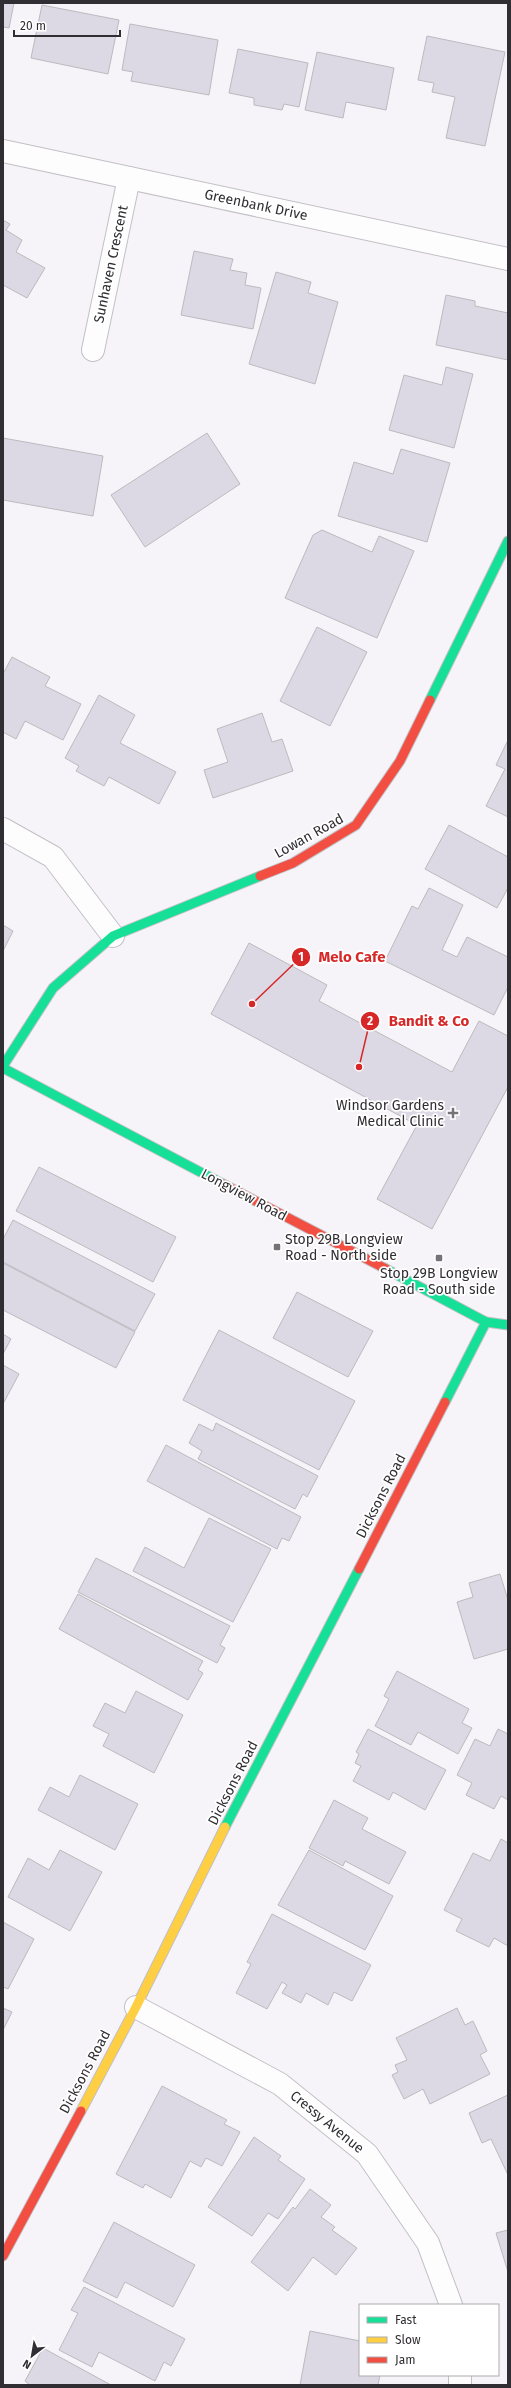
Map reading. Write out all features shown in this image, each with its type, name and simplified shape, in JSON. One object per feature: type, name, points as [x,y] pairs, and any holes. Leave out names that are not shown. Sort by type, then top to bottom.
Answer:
[{"type":"street","name":"Greenbank Drive","points":[[3,151],[508,259]]},
{"type":"street","name":"Sunhaven Crescent","points":[[93,350],[129,178]]},
{"type":"street","name":"Lowan Road","points":[[3,1067],[53,988],[113,936],[293,863],[356,825],[400,761],[508,541]]},
{"type":"street","points":[[3,829],[53,857],[113,936]]},
{"type":"street","name":"Longview Road","points":[[3,1067],[486,1322],[508,1325]]},
{"type":"street","name":"Dicksons Road","points":[[3,2256],[8,2234],[136,2007],[486,1322]]},
{"type":"street","name":"Cressy Avenue","points":[[136,2007],[280,2084],[366,2154],[428,2243],[451,2304]]},
{"type":"building","points":[[3,3],[14,3],[9,28],[3,27]]},
{"type":"building","points":[[42,5],[119,20],[108,74],[31,58]]},
{"type":"building","points":[[130,24],[218,40],[209,95],[131,81],[133,72],[122,70]]},
{"type":"building","points":[[427,36],[505,52],[485,146],[446,138],[455,97],[432,92],[434,83],[418,80]]},
{"type":"building","points":[[238,49],[308,63],[299,107],[284,104],[282,110],[254,105],[254,98],[229,93]]},
{"type":"building","points":[[317,52],[394,68],[386,110],[346,102],[343,118],[305,110]]},
{"type":"building","points":[[3,220],[10,224],[6,230],[22,240],[16,252],[45,268],[27,298],[3,285]]},
{"type":"building","points":[[194,251],[233,259],[230,270],[247,273],[245,285],[261,288],[253,329],[181,315]]},
{"type":"building","points":[[276,272],[311,282],[308,293],[338,302],[315,384],[249,364]]},
{"type":"building","points":[[446,295],[475,301],[475,306],[508,313],[508,360],[436,345]]},
{"type":"building","points":[[446,367],[473,374],[454,448],[389,430],[404,375],[442,385]]},
{"type":"building","points":[[207,433],[240,484],[145,547],[111,495]]},
{"type":"building","points":[[3,438],[103,456],[93,516],[3,500]]},
{"type":"building","points":[[401,449],[450,463],[427,542],[338,516],[354,462],[393,474]]},
{"type":"building","points":[[322,530],[372,552],[379,536],[414,551],[377,638],[285,598],[313,535]]},
{"type":"building","points":[[317,627],[367,652],[330,726],[280,701]]},
{"type":"building","points":[[12,657],[50,677],[45,686],[81,704],[63,740],[25,721],[16,739],[3,732],[3,674]]},
{"type":"building","points":[[99,695],[135,715],[120,743],[176,772],[159,804],[109,777],[104,786],[76,771],[79,766],[65,758]]},
{"type":"building","points":[[262,713],[272,742],[282,739],[293,771],[213,798],[204,770],[228,762],[217,729]]},
{"type":"building","points":[[507,742],[508,817],[486,806],[505,769],[496,765]]},
{"type":"building","points":[[449,825],[508,857],[508,888],[497,908],[425,869]]},
{"type":"building","points":[[429,888],[463,905],[442,950],[457,957],[467,937],[508,957],[508,987],[494,1015],[385,961],[412,906],[418,909]]},
{"type":"building","points":[[3,925],[13,931],[3,951]]},
{"type":"building","points":[[249,943],[327,985],[319,1001],[452,1072],[479,1021],[508,1036],[508,1087],[432,1229],[377,1199],[417,1125],[211,1014]]},
{"type":"building","points":[[39,1167],[176,1237],[153,1282],[16,1211]]},
{"type":"building","points":[[13,1220],[155,1294],[135,1331],[3,1262],[3,1239]]},
{"type":"building","points":[[3,1263],[135,1332],[116,1368],[3,1310]]},
{"type":"building","points":[[297,1292],[373,1331],[348,1377],[273,1338]]},
{"type":"building","points":[[219,1330],[355,1401],[319,1470],[183,1400]]},
{"type":"building","points":[[3,1334],[11,1339],[3,1354]]},
{"type":"building","points":[[3,1365],[19,1374],[3,1404]]},
{"type":"building","points":[[216,1423],[318,1476],[307,1497],[303,1494],[295,1509],[198,1459],[202,1451],[189,1443],[199,1424],[213,1431]]},
{"type":"building","points":[[166,1445],[301,1517],[289,1541],[282,1538],[277,1549],[147,1481]]},
{"type":"building","points":[[209,1518],[271,1549],[233,1622],[133,1571],[145,1547],[184,1568]]},
{"type":"building","points":[[96,1558],[230,1626],[220,1645],[225,1648],[217,1663],[78,1592]]},
{"type":"building","points":[[500,1574],[508,1600],[508,1649],[474,1659],[457,1602],[473,1597],[469,1583]]},
{"type":"building","points":[[78,1594],[203,1661],[198,1670],[203,1673],[188,1700],[59,1629]]},
{"type":"building","points":[[397,1671],[469,1709],[462,1723],[472,1728],[458,1754],[418,1732],[411,1745],[375,1726],[389,1699],[384,1696]]},
{"type":"building","points":[[136,1691],[183,1715],[154,1773],[103,1746],[109,1734],[93,1726],[105,1703],[125,1713]]},
{"type":"building","points":[[368,1729],[446,1770],[425,1810],[393,1792],[389,1800],[353,1781],[361,1766],[355,1763],[359,1754],[356,1752]]},
{"type":"building","points":[[498,1729],[508,1734],[508,1800],[501,1796],[494,1809],[466,1795],[472,1783],[457,1775],[475,1739],[490,1746]]},
{"type":"building","points":[[80,1775],[138,1804],[115,1850],[38,1810],[50,1787],[69,1797]]},
{"type":"building","points":[[334,1800],[368,1818],[362,1829],[406,1852],[389,1884],[345,1861],[343,1866],[309,1848]]},
{"type":"building","points":[[501,1839],[508,1843],[508,1946],[494,1938],[489,1947],[456,1931],[462,1919],[444,1910],[473,1853],[490,1861]]},
{"type":"building","points":[[60,1850],[102,1872],[70,1931],[8,1897],[28,1858],[49,1870]]},
{"type":"building","points":[[309,1850],[393,1896],[365,1950],[278,1905]]},
{"type":"building","points":[[272,1914],[371,1965],[352,2001],[334,1992],[328,2005],[306,1993],[301,2003],[282,1993],[287,1985],[282,1982],[267,2009],[236,1993],[251,1964],[247,1962]]},
{"type":"building","points":[[3,1922],[34,1939],[8,1989],[3,1987]]},
{"type":"building","points":[[3,2008],[12,2012],[3,2030]]},
{"type":"building","points":[[457,2008],[465,2025],[473,2021],[487,2051],[480,2055],[490,2074],[430,2104],[423,2089],[404,2099],[392,2075],[398,2072],[395,2065],[407,2060],[396,2038]]},
{"type":"building","points":[[162,2086],[227,2120],[224,2124],[240,2132],[222,2166],[206,2158],[201,2167],[190,2161],[171,2198],[145,2184],[143,2188],[116,2174]]},
{"type":"building","points":[[508,2095],[508,2175],[491,2139],[482,2143],[469,2113]]},
{"type":"building","points":[[254,2137],[281,2156],[278,2160],[305,2179],[278,2219],[268,2213],[252,2236],[208,2207]]},
{"type":"building","points":[[310,2189],[331,2205],[321,2217],[335,2227],[332,2230],[357,2248],[336,2275],[313,2257],[288,2291],[251,2262],[293,2207],[295,2209]]},
{"type":"building","points":[[114,2222],[195,2265],[173,2307],[125,2282],[117,2298],[83,2281]]},
{"type":"building","points":[[508,2230],[508,2272],[496,2233]]},
{"type":"building","points":[[84,2287],[185,2339],[171,2366],[164,2362],[155,2381],[99,2352],[92,2367],[59,2350],[78,2313],[71,2310]]},
{"type":"building","points":[[310,2331],[359,2341],[359,2376],[380,2376],[378,2385],[300,2385]]},
{"type":"building","points":[[43,2348],[111,2385],[30,2385],[25,2381]]},
{"type":"traffic: fast","points":[[430,700],[508,541]]},
{"type":"traffic: fast","points":[[3,1066],[53,988],[113,936],[260,876]]},
{"type":"traffic: fast","points":[[3,1068],[223,1184]]},
{"type":"traffic: fast","points":[[386,1269],[486,1322],[508,1325]]},
{"type":"traffic: fast","points":[[445,1402],[486,1322]]},
{"type":"traffic: fast","points":[[225,1827],[359,1569]]},
{"type":"traffic: slow","points":[[81,2111],[136,2007],[225,1827]]},
{"type":"traffic: jam","points":[[260,876],[293,863],[356,825],[400,761],[430,700]]},
{"type":"traffic: jam","points":[[223,1184],[386,1269]]},
{"type":"traffic: jam","points":[[359,1569],[445,1402]]},
{"type":"traffic: jam","points":[[3,2256],[81,2111]]},
{"type":"place","name":"Melo Cafe","points":[[252,1004]]},
{"type":"place","name":"Bandit & Co","points":[[359,1067]]},
{"type":"place","name":"Windsor Gardens Medical Clinic","points":[[453,1113]]},
{"type":"place","name":"Stop 29B Longview Road - North side","points":[[277,1247]]},
{"type":"place","name":"Stop 29B Longview Road - South side","points":[[439,1258]]}]
